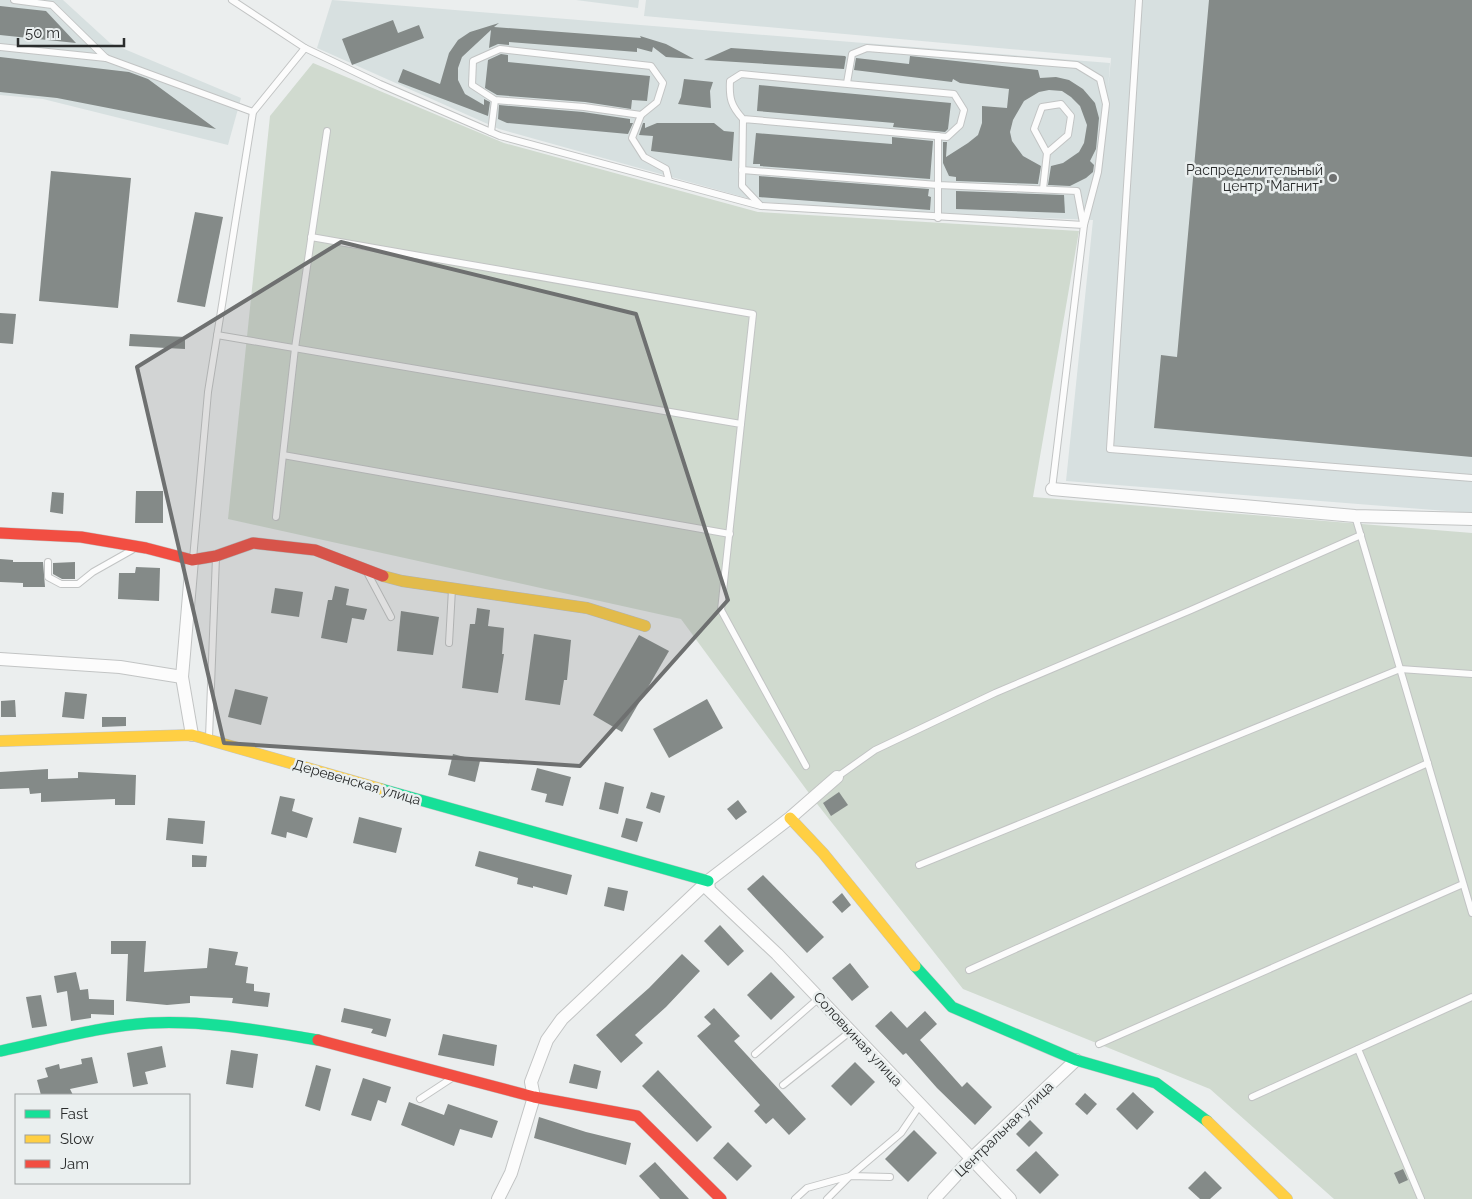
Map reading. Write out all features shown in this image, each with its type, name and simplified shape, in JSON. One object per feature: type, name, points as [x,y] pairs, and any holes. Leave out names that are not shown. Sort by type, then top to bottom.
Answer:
[{"type":"street","points":[[1052,489],[1355,516],[1472,519]]},
{"type":"street","points":[[0,533],[81,537],[137,547],[192,560],[216,556],[253,543],[315,550],[367,571],[402,581],[587,608],[645,626]]},
{"type":"street","points":[[192,560],[182,678],[192,735]]},
{"type":"street","points":[[0,660],[120,668],[182,678]]},
{"type":"street","name":"Деревенская улица","points":[[0,741],[192,735],[708,880]]},
{"type":"street","points":[[498,1199],[511,1173],[534,1097],[531,1082],[546,1040],[562,1019],[708,880],[790,818],[837,777]]},
{"type":"street","points":[[790,818],[823,854],[904,954],[952,1007],[1076,1060],[1156,1083],[1208,1122],[1287,1199]]},
{"type":"street","name":"Соловьиная улица","points":[[708,880],[709,890],[819,998],[1010,1199]]},
{"type":"street","points":[[0,1051],[114,1027],[150,1023],[185,1023],[306,1037],[534,1097],[637,1116],[721,1199]]},
{"type":"street","name":"Центральная улица","points":[[934,1199],[970,1159],[1076,1060]]},
{"type":"lane","points":[[14,0],[52,4],[106,58]]},
{"type":"lane","points":[[232,0],[305,48],[380,84],[491,132],[669,182],[761,206],[938,218],[1084,225]]},
{"type":"lane","points":[[1139,0],[1110,449],[1472,478]]},
{"type":"lane","points":[[0,47],[106,58],[253,112]]},
{"type":"lane","points":[[192,560],[208,392],[253,112],[305,48]]},
{"type":"lane","points":[[847,83],[852,54],[867,48],[1077,65],[1100,79],[1106,104],[1098,172],[1084,225],[1052,489]]},
{"type":"lane","points":[[641,115],[584,107],[495,100],[472,85],[473,61],[500,49],[651,66],[663,83],[657,102],[641,115],[632,138],[644,157],[666,169],[669,182]]},
{"type":"lane","points":[[741,74],[954,94],[964,110],[960,125],[947,137],[743,118],[732,108],[729,96],[730,81],[741,74]]},
{"type":"lane","points":[[491,132],[495,100]]},
{"type":"lane","points":[[1043,189],[1047,152],[1034,129],[1042,107],[1061,104],[1071,116],[1068,135],[1047,152]]},
{"type":"lane","points":[[743,118],[742,186],[761,206]]},
{"type":"lane","points":[[276,517],[294,348],[327,131]]},
{"type":"lane","points":[[938,136],[938,218]]},
{"type":"lane","points":[[742,170],[938,185],[1077,190],[1084,225]]},
{"type":"lane","points":[[311,237],[753,314],[721,610],[806,766]]},
{"type":"lane","points":[[217,335],[742,424]]},
{"type":"lane","points":[[283,455],[730,534]]},
{"type":"lane","points":[[1355,516],[1472,913]]},
{"type":"lane","points":[[837,777],[875,750],[995,693],[1361,535]]},
{"type":"lane","points":[[48,562],[48,578],[54,582],[78,584],[93,572],[137,547]]},
{"type":"lane","points":[[209,740],[216,556]]},
{"type":"lane","points":[[367,571],[391,617]]},
{"type":"lane","points":[[449,643],[452,588]]},
{"type":"lane","points":[[919,865],[1400,669],[1472,674]]},
{"type":"lane","points":[[969,970],[1428,763]]},
{"type":"lane","points":[[1098,1044],[1464,884]]},
{"type":"lane","points":[[1252,1097],[1472,997]]},
{"type":"lane","points":[[755,1054],[819,998]]},
{"type":"lane","points":[[783,1085],[851,1031]]},
{"type":"lane","points":[[1358,1049],[1421,1199]]},
{"type":"lane","points":[[420,1099],[454,1076]]},
{"type":"lane","points":[[827,1199],[850,1176],[901,1133],[920,1105]]},
{"type":"lane","points":[[795,1199],[807,1188],[850,1176],[890,1177]]},
{"type":"highlighted area","points":[[341,242],[636,314],[728,600],[580,766],[224,743],[137,367]]},
{"type":"shaded area","points":[[0,0],[63,0],[110,43],[241,98],[228,145],[43,99],[0,95]]},
{"type":"shaded area","points":[[332,0],[1110,63],[1108,89],[1111,58],[644,16],[646,0],[1472,0],[1472,513],[1066,481],[1093,220],[914,213],[761,202],[499,129],[317,48]]},
{"type":"shaded area","points":[[576,0],[639,0],[638,8]]},
{"type":"shaded area","points":[[313,63],[504,143],[758,212],[1079,231],[1033,497],[1472,533],[1472,1199],[1334,1199],[1210,1089],[963,989],[814,800],[681,619],[228,519],[270,116]]},
{"type":"building","name":"Распределительный центр \"Магнит\"","points":[[1209,0],[1472,0],[1472,457],[1154,428],[1161,355],[1177,357]]},
{"type":"building","points":[[0,6],[46,11],[76,43],[0,35]]},
{"type":"building","points":[[393,20],[398,33],[419,25],[424,38],[352,65],[342,39]]},
{"type":"building","points":[[499,23],[494,27],[641,38],[640,36],[666,44],[694,59],[666,57],[653,47],[652,52],[637,48],[637,52],[509,42],[509,45],[498,44],[489,48],[491,30],[462,57],[458,68],[458,80],[465,94],[484,105],[484,99],[490,102],[488,116],[398,82],[403,69],[440,84],[449,53],[458,40],[470,32]]},
{"type":"building","points":[[731,48],[846,57],[844,69],[704,60]]},
{"type":"building","points":[[501,54],[508,55],[508,62],[650,76],[647,101],[632,100],[631,109],[585,102],[497,95],[485,88],[488,60]]},
{"type":"building","points":[[910,56],[1038,70],[1040,78],[1056,77],[1069,80],[1083,89],[1095,103],[1099,118],[1096,149],[1090,161],[1094,165],[1093,172],[1070,186],[1048,185],[1051,166],[1063,163],[1079,152],[1084,143],[1087,125],[1080,106],[1071,97],[1062,91],[1049,90],[1039,92],[1024,101],[1013,120],[1010,132],[1012,141],[1023,156],[1041,166],[1038,184],[956,181],[956,177],[949,176],[943,163],[943,142],[947,142],[946,157],[978,135],[982,123],[982,106],[1007,108],[1009,89],[960,83],[953,79],[952,82],[854,70],[856,58],[909,64]]},
{"type":"building","points":[[0,57],[129,72],[148,79],[216,129],[57,98],[0,92]]},
{"type":"building","points":[[684,79],[713,82],[710,91],[711,108],[678,104]]},
{"type":"building","points":[[759,85],[951,103],[948,129],[945,132],[893,127],[894,123],[757,111]]},
{"type":"building","points":[[499,105],[583,112],[630,119],[630,123],[633,123],[628,134],[507,123],[498,119]]},
{"type":"building","points":[[643,123],[645,123],[645,128],[657,123],[714,123],[724,131],[734,132],[732,161],[651,151],[653,136],[639,135]]},
{"type":"building","points":[[756,133],[892,144],[892,137],[933,141],[930,179],[760,166],[760,164],[753,164]]},
{"type":"building","points":[[51,171],[131,178],[118,308],[39,301]]},
{"type":"building","points":[[759,176],[929,189],[928,196],[931,197],[930,210],[759,197]]},
{"type":"building","points":[[956,191],[1064,195],[1065,213],[956,209]]},
{"type":"building","points":[[195,212],[223,217],[205,307],[177,302]]},
{"type":"building","points":[[0,313],[16,314],[13,344],[0,343]]},
{"type":"building","points":[[130,334],[185,337],[185,349],[129,346]]},
{"type":"building","points":[[136,491],[163,491],[163,523],[135,523]]},
{"type":"building","points":[[52,492],[64,493],[63,514],[50,512]]},
{"type":"building","points":[[0,559],[13,560],[13,562],[43,562],[45,587],[23,587],[23,583],[0,582]]},
{"type":"building","points":[[75,562],[75,579],[62,579],[53,574],[53,563]]},
{"type":"building","points":[[136,567],[160,568],[159,601],[118,599],[119,573],[135,573]]},
{"type":"building","points":[[335,586],[349,589],[346,605],[367,609],[364,620],[352,618],[347,643],[321,638],[328,600],[332,600]]},
{"type":"building","points":[[275,588],[303,592],[299,617],[271,613]]},
{"type":"building","points":[[477,608],[490,610],[488,626],[504,628],[502,654],[504,654],[498,693],[462,688],[470,624],[475,624]]},
{"type":"building","points":[[401,611],[439,617],[433,655],[397,651]]},
{"type":"building","points":[[534,634],[571,640],[567,680],[564,680],[560,705],[525,700]]},
{"type":"building","points":[[639,635],[669,651],[622,732],[593,715]]},
{"type":"building","points":[[235,689],[268,697],[261,725],[228,717]]},
{"type":"building","points":[[65,692],[87,694],[84,719],[62,717]]},
{"type":"building","points":[[707,699],[723,728],[669,758],[653,729]]},
{"type":"building","points":[[15,700],[16,717],[1,717],[1,701]]},
{"type":"building","points":[[102,717],[126,717],[126,726],[102,727]]},
{"type":"building","points":[[453,754],[480,761],[475,782],[448,775]]},
{"type":"building","points":[[537,768],[571,777],[563,806],[545,802],[547,794],[531,790]]},
{"type":"building","points":[[48,769],[48,779],[78,778],[78,772],[136,775],[135,805],[115,805],[115,799],[41,802],[41,793],[30,794],[29,788],[0,789],[0,772]]},
{"type":"building","points":[[605,782],[624,787],[618,814],[599,809]]},
{"type":"building","points":[[651,792],[665,796],[660,813],[646,808]]},
{"type":"building","points":[[839,792],[848,805],[831,816],[823,803]]},
{"type":"building","points":[[280,796],[295,799],[292,811],[313,818],[307,838],[287,832],[286,838],[271,834]]},
{"type":"building","points":[[738,800],[747,812],[736,820],[727,809]]},
{"type":"building","points":[[359,817],[402,828],[396,853],[353,843]]},
{"type":"building","points":[[168,818],[205,821],[203,844],[166,840]]},
{"type":"building","points":[[626,818],[643,822],[637,842],[621,837]]},
{"type":"building","points":[[479,851],[572,875],[567,895],[517,884],[518,878],[475,866]]},
{"type":"building","points":[[192,855],[207,856],[206,867],[192,867]]},
{"type":"building","points":[[763,875],[824,937],[807,953],[747,889]]},
{"type":"building","points":[[608,887],[628,891],[624,911],[604,906]]},
{"type":"building","points":[[842,893],[851,905],[842,913],[832,902]]},
{"type":"building","points":[[720,925],[744,951],[728,966],[704,941]]},
{"type":"building","points":[[111,941],[146,941],[144,972],[207,968],[209,948],[238,952],[235,965],[248,967],[246,983],[254,984],[254,991],[270,993],[268,1007],[232,1003],[233,998],[190,996],[190,1003],[167,1005],[126,1001],[128,954],[111,954]]},
{"type":"building","points":[[682,954],[700,971],[666,1007],[635,1035],[643,1043],[621,1063],[596,1035],[649,988]]},
{"type":"building","points":[[850,963],[869,987],[852,1001],[832,978]]},
{"type":"building","points":[[76,972],[80,990],[88,989],[89,999],[114,1000],[114,1015],[91,1014],[91,1018],[71,1021],[67,991],[57,993],[54,976]]},
{"type":"building","points":[[771,972],[795,997],[771,1020],[747,995]]},
{"type":"building","points":[[41,995],[47,1026],[32,1028],[26,997]]},
{"type":"building","points":[[344,1008],[391,1019],[386,1037],[371,1033],[373,1029],[341,1022]]},
{"type":"building","points":[[714,1008],[740,1036],[734,1041],[806,1119],[789,1135],[773,1118],[766,1124],[754,1111],[760,1105],[697,1036],[711,1024],[704,1017]]},
{"type":"building","points":[[891,1011],[907,1028],[925,1011],[937,1024],[920,1040],[962,1087],[967,1082],[992,1107],[975,1125],[937,1088],[906,1053],[903,1055],[875,1026]]},
{"type":"building","points":[[443,1034],[497,1045],[494,1066],[438,1055]]},
{"type":"building","points":[[162,1046],[166,1067],[145,1072],[148,1084],[133,1087],[127,1053]]},
{"type":"building","points":[[231,1050],[258,1054],[253,1088],[226,1084]]},
{"type":"building","points":[[92,1057],[98,1083],[70,1089],[72,1094],[41,1094],[37,1080],[48,1077],[45,1068],[59,1064],[60,1069],[82,1064],[81,1059]]},
{"type":"building","points":[[855,1062],[875,1082],[851,1106],[831,1086]]},
{"type":"building","points":[[574,1064],[601,1071],[597,1089],[569,1083]]},
{"type":"building","points":[[316,1065],[331,1069],[320,1111],[305,1106]]},
{"type":"building","points":[[658,1070],[712,1127],[697,1142],[642,1086]]},
{"type":"building","points":[[363,1078],[391,1087],[386,1103],[378,1100],[371,1121],[351,1115]]},
{"type":"building","points":[[1133,1092],[1154,1112],[1137,1130],[1116,1109]]},
{"type":"building","points":[[1085,1093],[1097,1104],[1087,1115],[1075,1104]]},
{"type":"building","points":[[409,1102],[444,1115],[448,1104],[498,1121],[492,1138],[460,1129],[454,1146],[401,1125]]},
{"type":"building","points":[[539,1117],[586,1132],[631,1143],[626,1165],[534,1138]]},
{"type":"building","points":[[1030,1120],[1043,1133],[1029,1147],[1016,1134]]},
{"type":"building","points":[[914,1130],[937,1153],[908,1182],[885,1159]]},
{"type":"building","points":[[728,1142],[752,1166],[737,1181],[713,1158]]},
{"type":"building","points":[[1036,1151],[1059,1175],[1040,1194],[1016,1170]]},
{"type":"building","points":[[655,1162],[689,1199],[660,1199],[639,1176]]},
{"type":"building","points":[[1403,1169],[1408,1180],[1399,1184],[1394,1173]]},
{"type":"building","points":[[1205,1171],[1222,1188],[1210,1199],[1200,1199],[1188,1188]]},
{"type":"traffic: fast","points":[[381,789],[708,881]]},
{"type":"traffic: fast","points":[[915,966],[952,1007],[1076,1060],[1156,1083],[1207,1121]]},
{"type":"traffic: fast","points":[[0,1051],[93,1031],[131,1025],[171,1022],[255,1030],[318,1040]]},
{"type":"traffic: slow","points":[[383,576],[402,581],[587,608],[645,626]]},
{"type":"traffic: slow","points":[[0,741],[192,735],[381,789]]},
{"type":"traffic: slow","points":[[790,818],[823,853],[915,966]]},
{"type":"traffic: slow","points":[[1207,1121],[1287,1199]]},
{"type":"traffic: jam","points":[[0,533],[81,537],[146,548],[192,560],[216,556],[253,543],[315,550],[383,576]]},
{"type":"traffic: jam","points":[[318,1040],[534,1097],[637,1116],[721,1199]]},
{"type":"place","name":"Распределительный центр \"Магнит\"","points":[[1333,178]]}]
